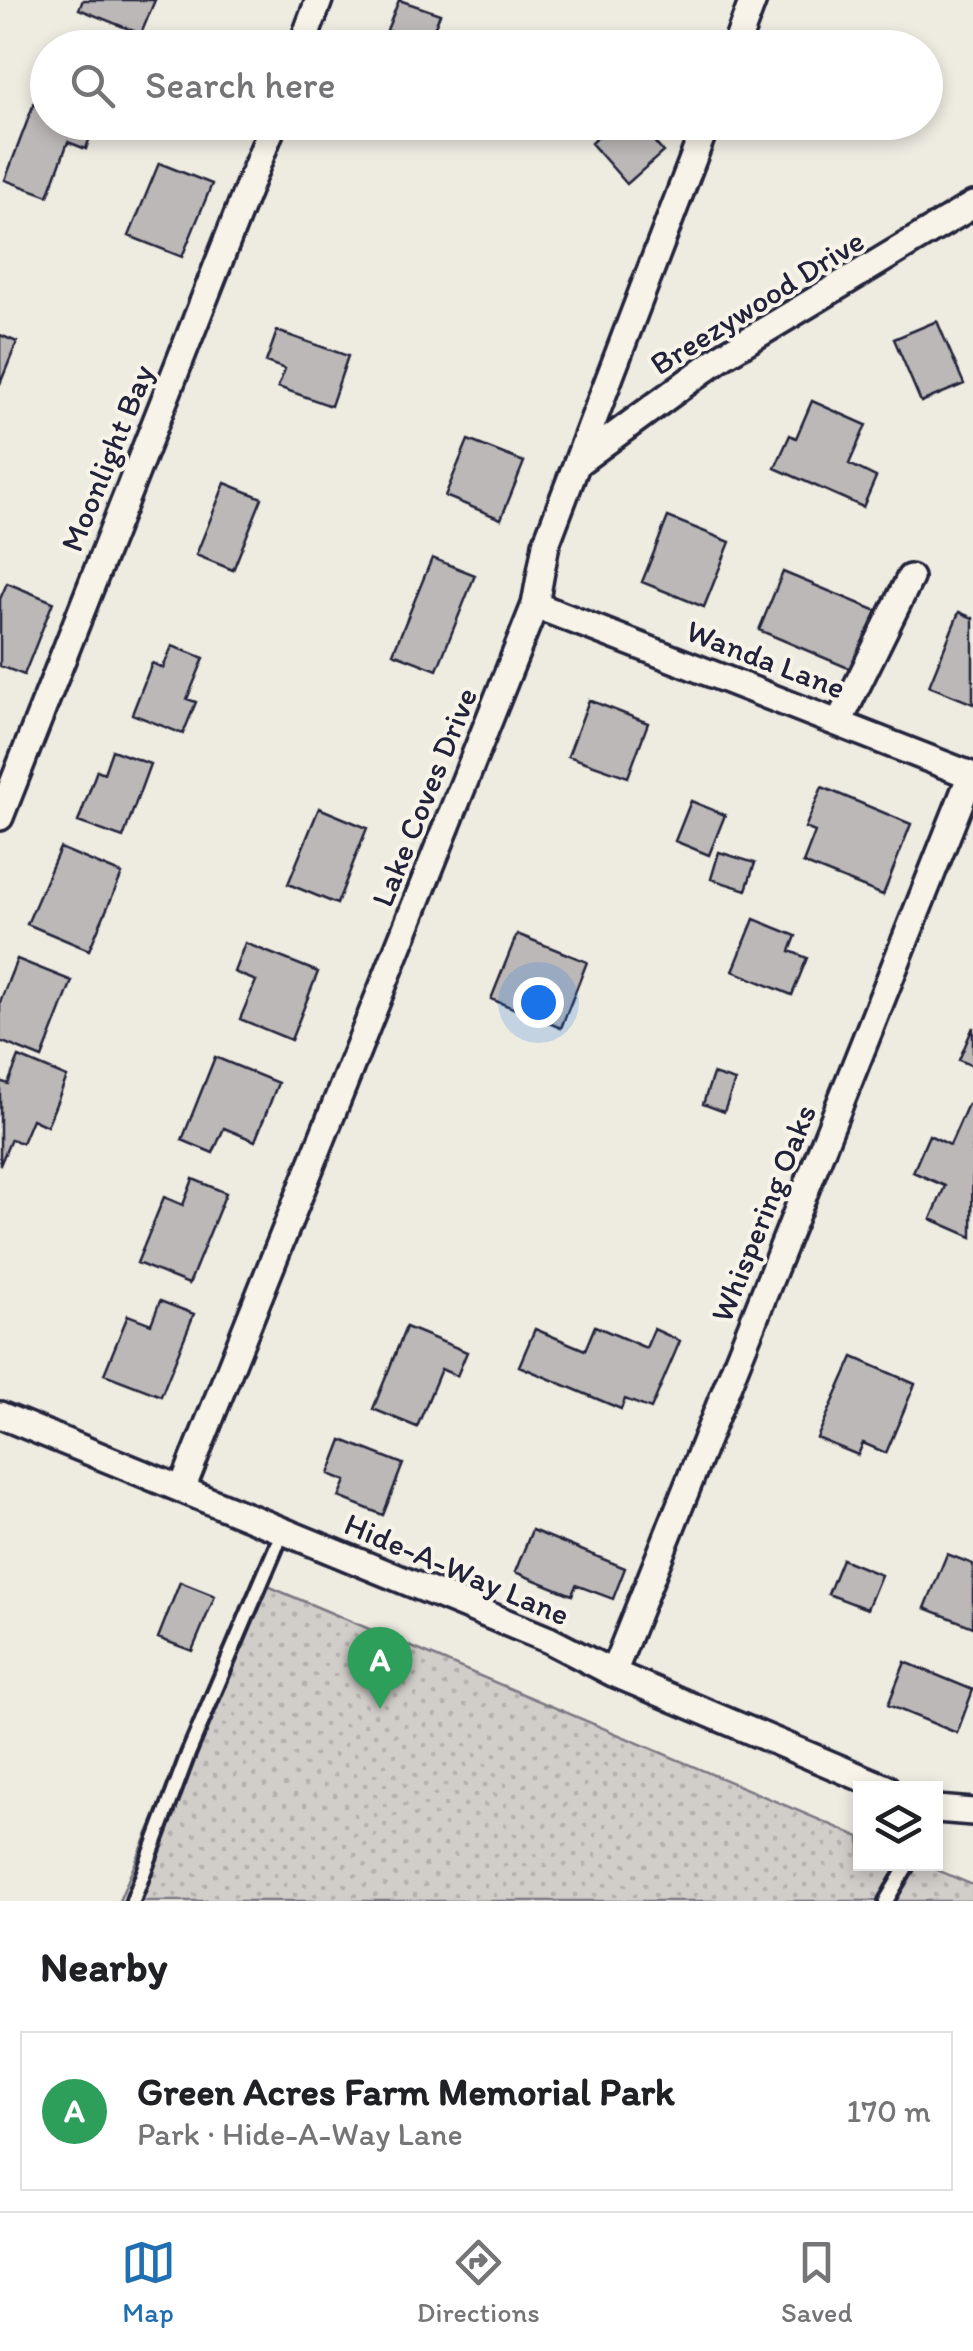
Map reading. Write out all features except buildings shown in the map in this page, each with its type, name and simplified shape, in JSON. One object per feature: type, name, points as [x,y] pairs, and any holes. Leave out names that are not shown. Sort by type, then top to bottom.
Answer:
[{"type":"street","points":[[308,30],[318,0]]},
{"type":"street","points":[[742,30],[753,0]]},
{"type":"street","name":"Moonlight Bay","points":[[0,817],[267,140]]},
{"type":"street","name":"Lake Coves Drive","points":[[182,1489],[535,604],[546,544],[700,140]]},
{"type":"street","name":"Breezywood Drive","points":[[580,461],[724,355],[973,205]]},
{"type":"street","points":[[839,722],[910,578]]},
{"type":"street","name":"Wanda Lane","points":[[535,604],[972,776]]},
{"type":"street","name":"Whispering Oaks","points":[[613,1673],[972,776]]},
{"type":"street","name":"Hide-A-Way Lane","points":[[0,1415],[549,1640],[613,1673],[869,1781]]},
{"type":"street","points":[[943,1810],[973,1812]]},
{"type":"lane","points":[[133,1901],[188,1754],[283,1531]]},
{"type":"lane","points":[[886,1901],[904,1871]]},
{"type":"shaded area","points":[[256,1581],[853,1834],[853,1871],[940,1871],[973,1885],[973,1901],[119,1901]]},
{"type":"place","name":"Green Acres Farm Memorial Park","points":[[380,1709]]}]
